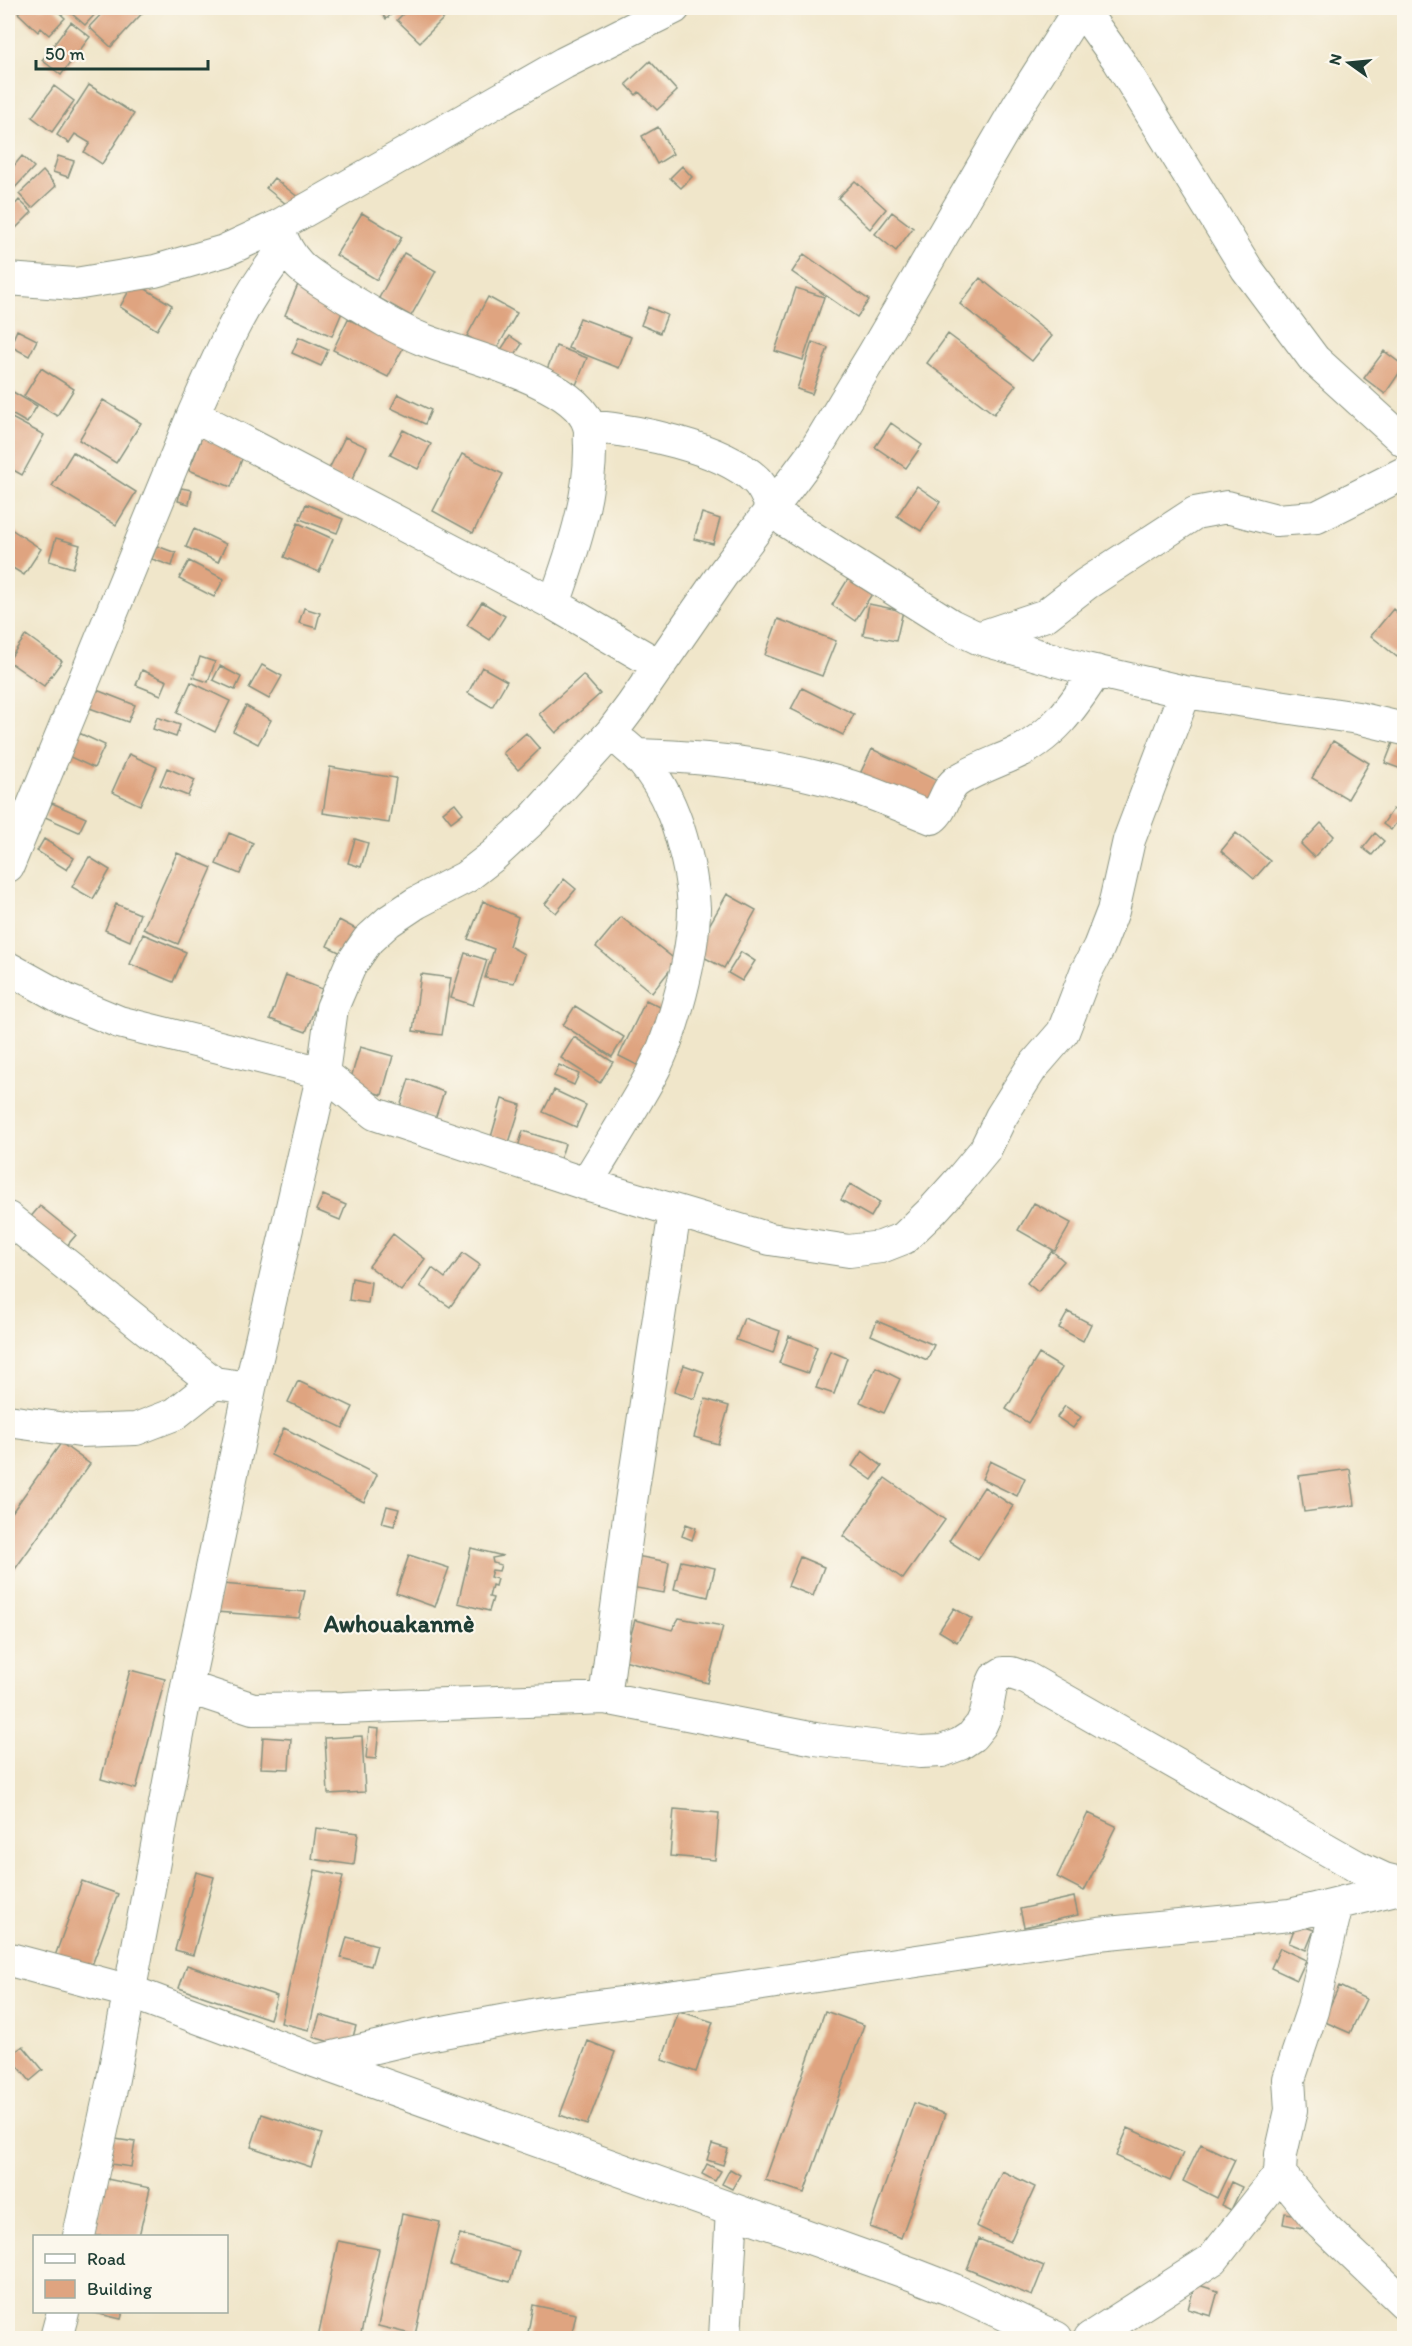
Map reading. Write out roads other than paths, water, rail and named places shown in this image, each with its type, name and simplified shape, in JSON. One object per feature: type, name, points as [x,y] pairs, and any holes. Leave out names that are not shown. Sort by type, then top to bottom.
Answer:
[{"type":"main road","points":[[8,1959],[129,1991],[316,2061],[953,2290],[1056,2338]]},
{"type":"street","points":[[8,279],[75,284],[155,271],[224,250],[282,237],[554,69],[674,8]]},
{"type":"street","points":[[79,2235],[112,2084],[187,1687],[250,1388],[323,1073],[332,1008],[350,966],[368,939],[416,903],[466,877],[493,856],[533,819],[611,733],[722,575],[814,452],[1013,114],[1080,8],[1119,61],[1247,268],[1314,359],[1404,441]]},
{"type":"street","points":[[8,866],[193,415],[243,307],[265,273],[282,237]]},
{"type":"street","points":[[282,237],[295,262],[308,273],[391,325],[424,340],[534,379],[555,389],[576,405],[589,426],[590,465],[580,522],[554,604]]},
{"type":"street","points":[[193,415],[554,604],[660,666]]},
{"type":"street","points":[[589,426],[656,437],[718,458],[744,470],[767,492],[772,507],[801,532],[951,625],[978,638],[1096,671],[1185,692],[1358,718],[1404,729]]},
{"type":"street","points":[[978,638],[1046,615],[1086,584],[1194,513],[1227,507],[1276,520],[1317,518],[1404,473]]},
{"type":"street","points":[[638,755],[702,757],[797,772],[847,785],[932,818],[938,813],[954,783],[986,766],[1014,755],[1050,734],[1078,699],[1096,671]]},
{"type":"street","points":[[8,968],[66,1000],[119,1022],[323,1073],[375,1114],[586,1184],[770,1239],[849,1251],[881,1247],[904,1238],[933,1210],[985,1150],[1001,1117],[1031,1069],[1063,1032],[1113,911],[1129,840],[1185,692]]},
{"type":"street","points":[[586,1184],[652,1073],[672,1027],[690,946],[694,909],[689,864],[677,822],[660,786],[638,755],[611,733]]},
{"type":"street","points":[[604,1698],[675,1211]]},
{"type":"street","points":[[8,1218],[214,1383],[250,1388]]},
{"type":"street","points":[[8,1421],[80,1431],[136,1429],[175,1414],[214,1383]]},
{"type":"street","points":[[187,1687],[253,1709],[343,1708],[604,1698],[816,1739],[920,1752],[942,1751],[972,1736],[986,1714],[995,1678],[1003,1673],[1011,1673],[1026,1678],[1356,1866],[1404,1885]]},
{"type":"street","points":[[316,2061],[543,2013],[740,1987],[1098,1934],[1290,1915],[1404,1885]]},
{"type":"street","points":[[1090,2338],[1213,2259],[1280,2174],[1281,2154],[1291,2110],[1288,2079],[1312,2011],[1337,1904]]},
{"type":"street","points":[[1280,2174],[1321,2224],[1404,2303]]},
{"type":"street","points":[[725,2338],[732,2210]]},
{"type":"street","points":[[56,2338],[63,2313]]},
{"type":"district","name":"Awhouakanmè","points":[[399,1624]]}]
